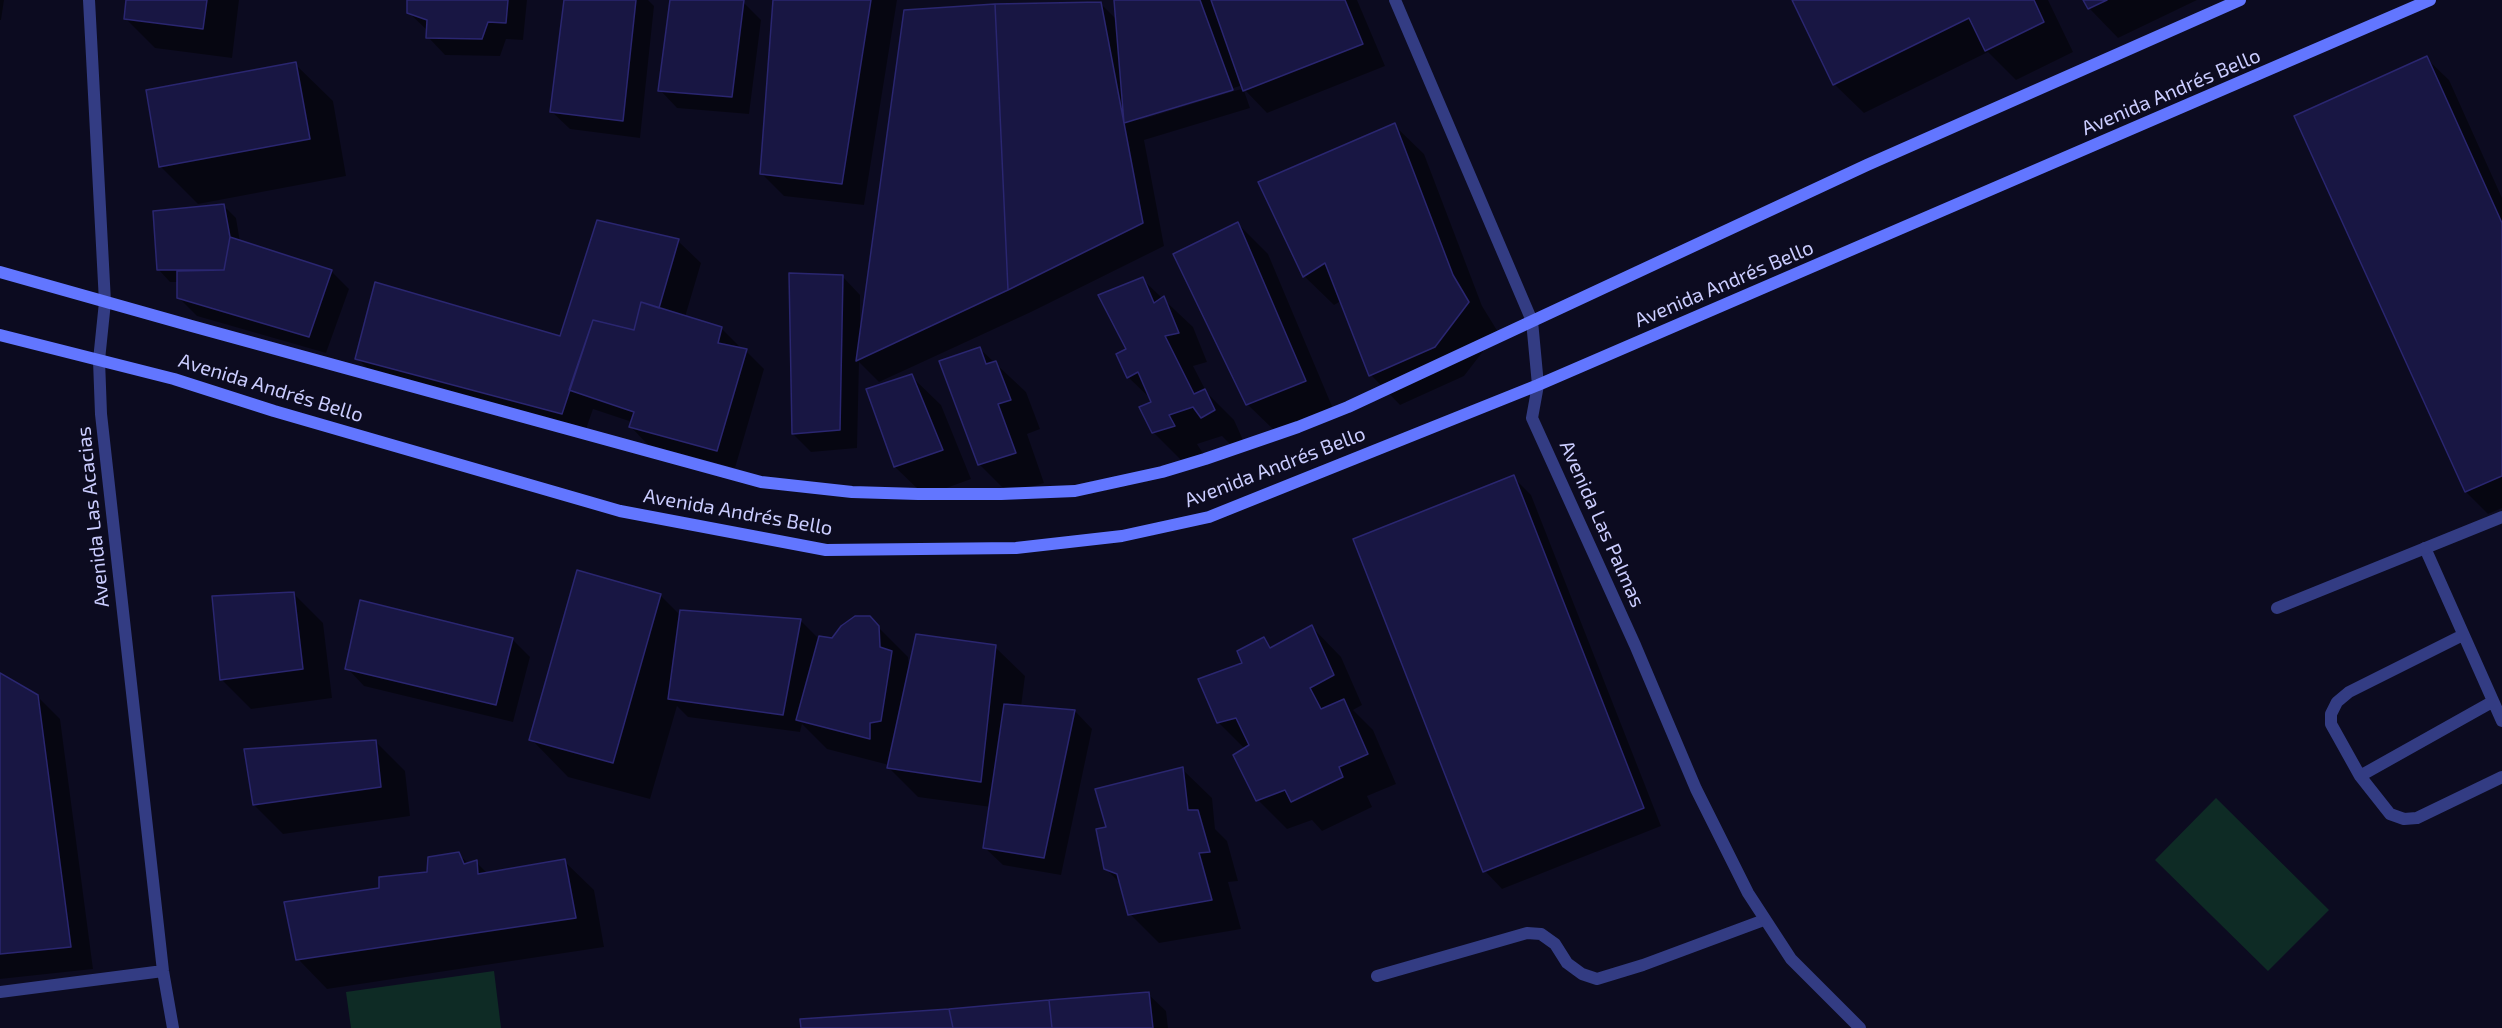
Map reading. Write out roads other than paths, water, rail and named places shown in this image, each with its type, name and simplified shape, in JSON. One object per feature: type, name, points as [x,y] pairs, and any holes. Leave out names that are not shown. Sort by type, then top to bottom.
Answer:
[{"type":"street","name":"Avenida Las Acacias","points":[[89,0],[105,302],[99,360],[101,414],[163,971],[173,1028]]},
{"type":"street","name":"Avenida Las Palmas","points":[[1395,0],[1532,321],[1538,385],[1532,418],[1635,645],[1696,789],[1764,920],[1791,959],[1860,1028]]},
{"type":"street","name":"Avenida Andrés Bello","points":[[0,272],[761,482],[852,492],[918,494],[1075,491],[1162,472],[1255,442],[1328,415],[1867,165],[2240,0]]},
{"type":"street","name":"Avenida Andrés Bello","points":[[0,335],[174,379],[274,411],[620,511],[826,550],[1016,548],[1122,536],[1209,517],[1538,385],[2430,0]]},
{"type":"street","points":[[2277,608],[2502,517]]},
{"type":"street","points":[[2425,548],[2502,721]]},
{"type":"street","points":[[2463,635],[2349,692],[2337,702],[2331,714],[2331,724],[2360,776],[2390,814],[2404,819],[2417,818],[2502,777]]},
{"type":"street","points":[[2360,776],[2492,702]]},
{"type":"street","points":[[1377,976],[1527,933],[1541,934],[1555,944],[1567,963],[1582,974],[1597,979],[1643,965],[1764,920]]},
{"type":"street","points":[[0,992],[163,971]]}]
